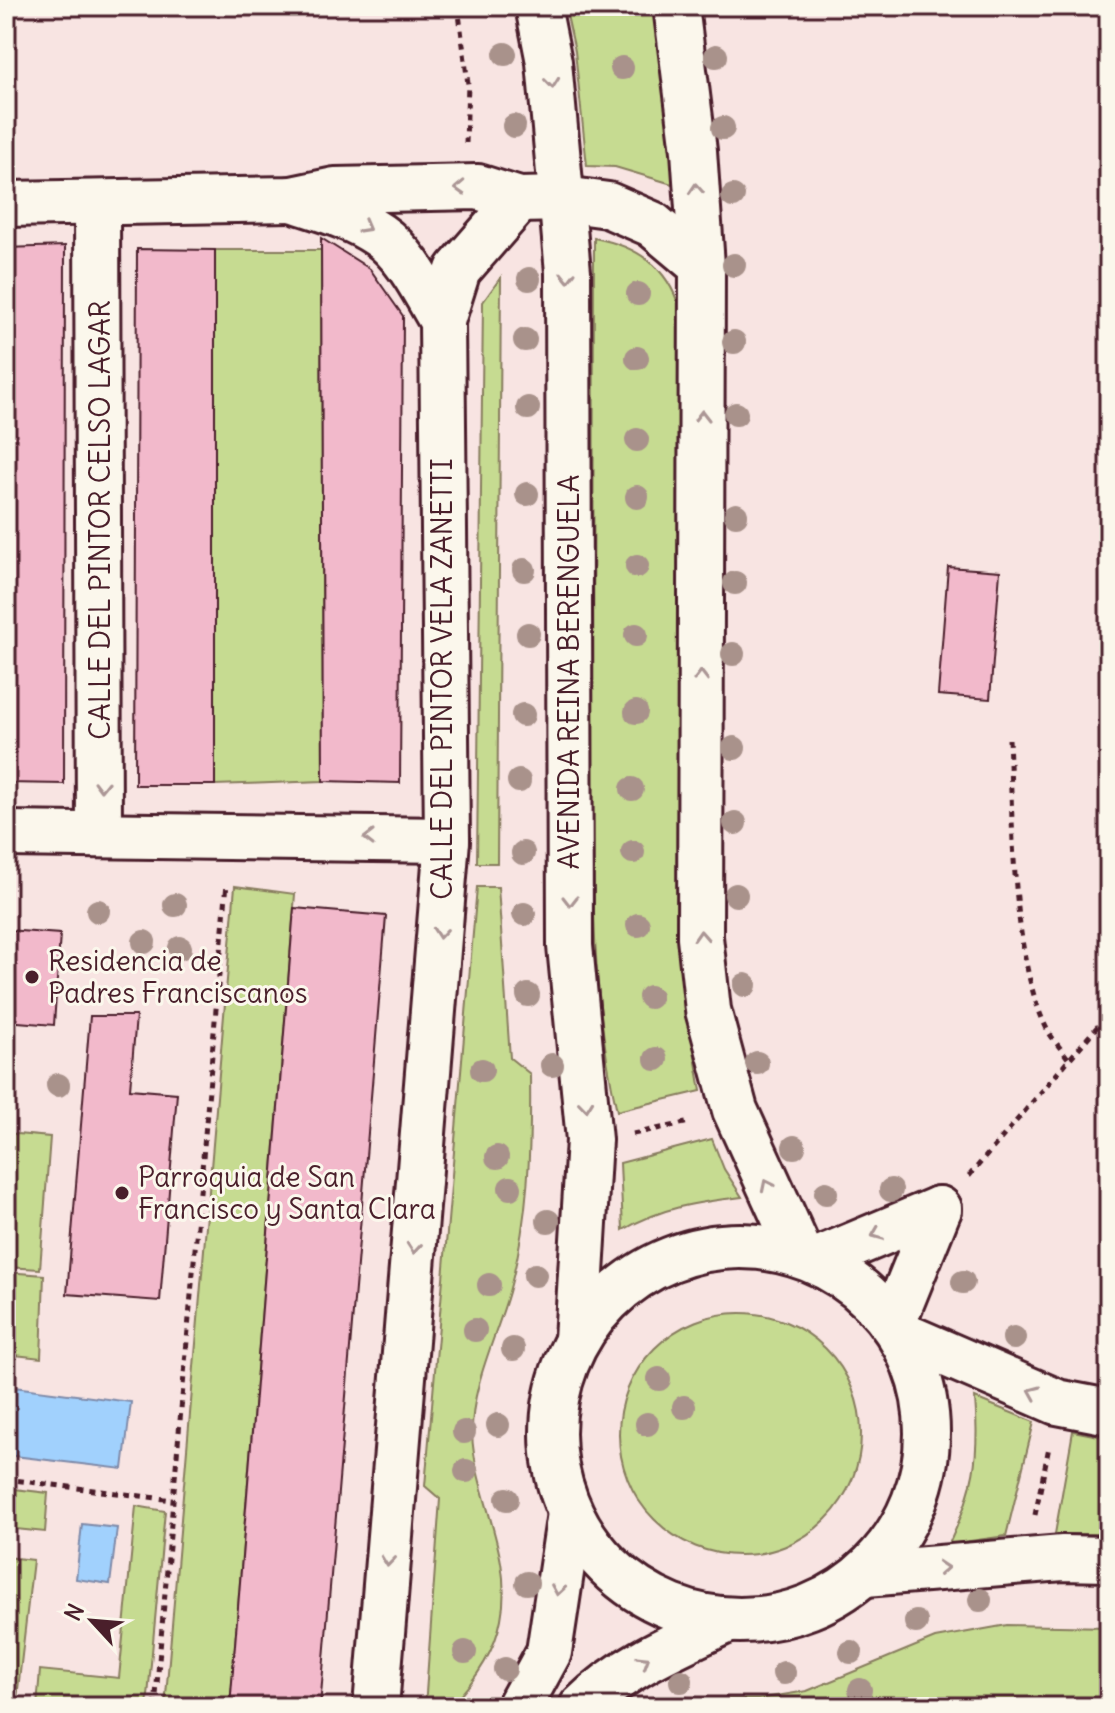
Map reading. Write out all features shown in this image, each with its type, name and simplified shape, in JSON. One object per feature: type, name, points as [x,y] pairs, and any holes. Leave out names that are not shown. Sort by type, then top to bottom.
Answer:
[{"type":"main road","name":"AVENIDA REINA BERENGUELA","points":[[538,6],[549,62],[564,199],[568,272],[570,946],[589,1140],[577,1340]]},
{"type":"main road","points":[[676,6],[694,151],[702,266],[700,937],[708,1010],[735,1110],[808,1258]]},
{"type":"main road","points":[[6,204],[292,199],[335,190],[478,187],[519,200],[564,199],[608,205],[652,224],[702,266]]},
{"type":"main road","points":[[292,199],[346,217],[381,236],[408,267],[442,321]]},
{"type":"main road","name":"CALLE DEL PINTOR VELA ZANETTI","points":[[376,1707],[447,840],[442,321],[458,270],[519,200]]},
{"type":"main road","name":"CALLE DEL PINTOR CELSO LAGAR","points":[[97,204],[99,835]]},
{"type":"main road","points":[[6,834],[447,840]]},
{"type":"main road","points":[[808,1258],[939,1209]]},
{"type":"main road","points":[[939,1209],[896,1328],[924,1395],[926,1460],[905,1522],[865,1574],[823,1601],[776,1618],[726,1621],[662,1604],[608,1567],[570,1513],[556,1470],[552,1425],[560,1381],[577,1340],[610,1299],[651,1268],[699,1250],[751,1245],[808,1258],[844,1276],[896,1328],[1057,1402],[1109,1412]]},
{"type":"main road","points":[[519,1707],[549,1652],[570,1513]]},
{"type":"main road","points":[[865,1574],[1063,1558],[1109,1559]]},
{"type":"main road","points":[[582,1707],[599,1690],[654,1655],[726,1621]]},
{"type":"path","points":[[458,6],[468,84],[465,188]]},
{"type":"path","points":[[1009,739],[1015,856],[1027,971],[1048,1031],[1070,1061]]},
{"type":"path","points":[[155,1707],[227,885]]},
{"type":"path","points":[[939,1209],[1109,1013]]},
{"type":"path","points":[[619,1137],[692,1122]]},
{"type":"path","points":[[1035,1518],[1049,1444]]},
{"type":"path","points":[[6,1479],[172,1500]]},
{"type":"green space","points":[[565,6],[654,6],[679,186],[615,167],[587,166],[575,51]]},
{"type":"green space","points":[[594,238],[624,246],[648,260],[667,281],[680,309],[678,885],[687,1009],[701,1091],[617,1111],[601,1016],[594,919]]},
{"type":"green space","points":[[215,250],[321,250],[323,781],[215,785]]},
{"type":"green space","points":[[501,277],[497,863],[477,863],[483,302]]},
{"type":"green space","points":[[235,886],[295,894],[230,1707],[165,1707]]},
{"type":"green space","points":[[477,887],[498,887],[510,1058],[530,1074],[529,1157],[521,1238],[509,1292],[480,1380],[472,1434],[498,1549],[504,1595],[494,1644],[475,1678],[450,1707],[425,1707],[440,1499],[425,1486]]},
{"type":"green space","points":[[6,1133],[50,1137],[40,1269],[6,1267]]},
{"type":"green space","points":[[712,1139],[724,1169],[742,1197],[681,1207],[623,1230],[620,1163]]},
{"type":"green space","points":[[6,1272],[44,1275],[41,1358],[6,1354]]},
{"type":"green space","points":[[740,1313],[764,1315],[786,1322],[825,1349],[852,1388],[859,1410],[859,1458],[852,1480],[825,1519],[786,1546],[764,1553],[740,1555],[716,1553],[694,1546],[655,1519],[628,1480],[621,1458],[619,1434],[621,1410],[628,1388],[655,1349],[694,1322],[716,1315]]},
{"type":"green space","points":[[975,1398],[1034,1422],[1006,1536],[949,1544],[970,1490],[977,1438]]},
{"type":"green space","points":[[1073,1431],[1109,1438],[1109,1534],[1055,1534]]},
{"type":"green space","points":[[6,1488],[48,1493],[45,1532],[6,1528]]},
{"type":"green space","points":[[136,1506],[165,1511],[147,1707],[37,1707],[40,1670],[119,1678]]},
{"type":"green space","points":[[6,1557],[33,1560],[16,1707],[6,1707]]},
{"type":"green space","points":[[1007,1625],[1109,1627],[1109,1707],[663,1707],[674,1699],[758,1699],[807,1691],[935,1638]]},
{"type":"water","points":[[6,1386],[131,1402],[123,1469],[6,1455]]},
{"type":"water","points":[[82,1524],[117,1528],[110,1584],[76,1579]]},
{"type":"building","points":[[321,238],[370,269],[403,316],[400,783],[323,781]]},
{"type":"building","points":[[65,246],[64,784],[6,783],[6,248]]},
{"type":"building","points":[[137,249],[215,250],[215,785],[135,785]]},
{"type":"building","points":[[948,567],[1000,571],[990,699],[938,695]]},
{"type":"building","points":[[294,908],[386,916],[320,1707],[230,1707]]},
{"type":"building","name":"Residencia de Padres Franciscanos","points":[[6,930],[60,934],[54,1025],[6,1021]]},
{"type":"building","name":"Parroquia de San Francisco y Santa Clara","points":[[90,1016],[136,1016],[130,1089],[177,1093],[160,1301],[67,1294]]},
{"type":"place","name":"Residencia de Padres Franciscanos","points":[[32,977]]},
{"type":"place","name":"Parroquia de San Francisco y Santa Clara","points":[[122,1193]]}]
